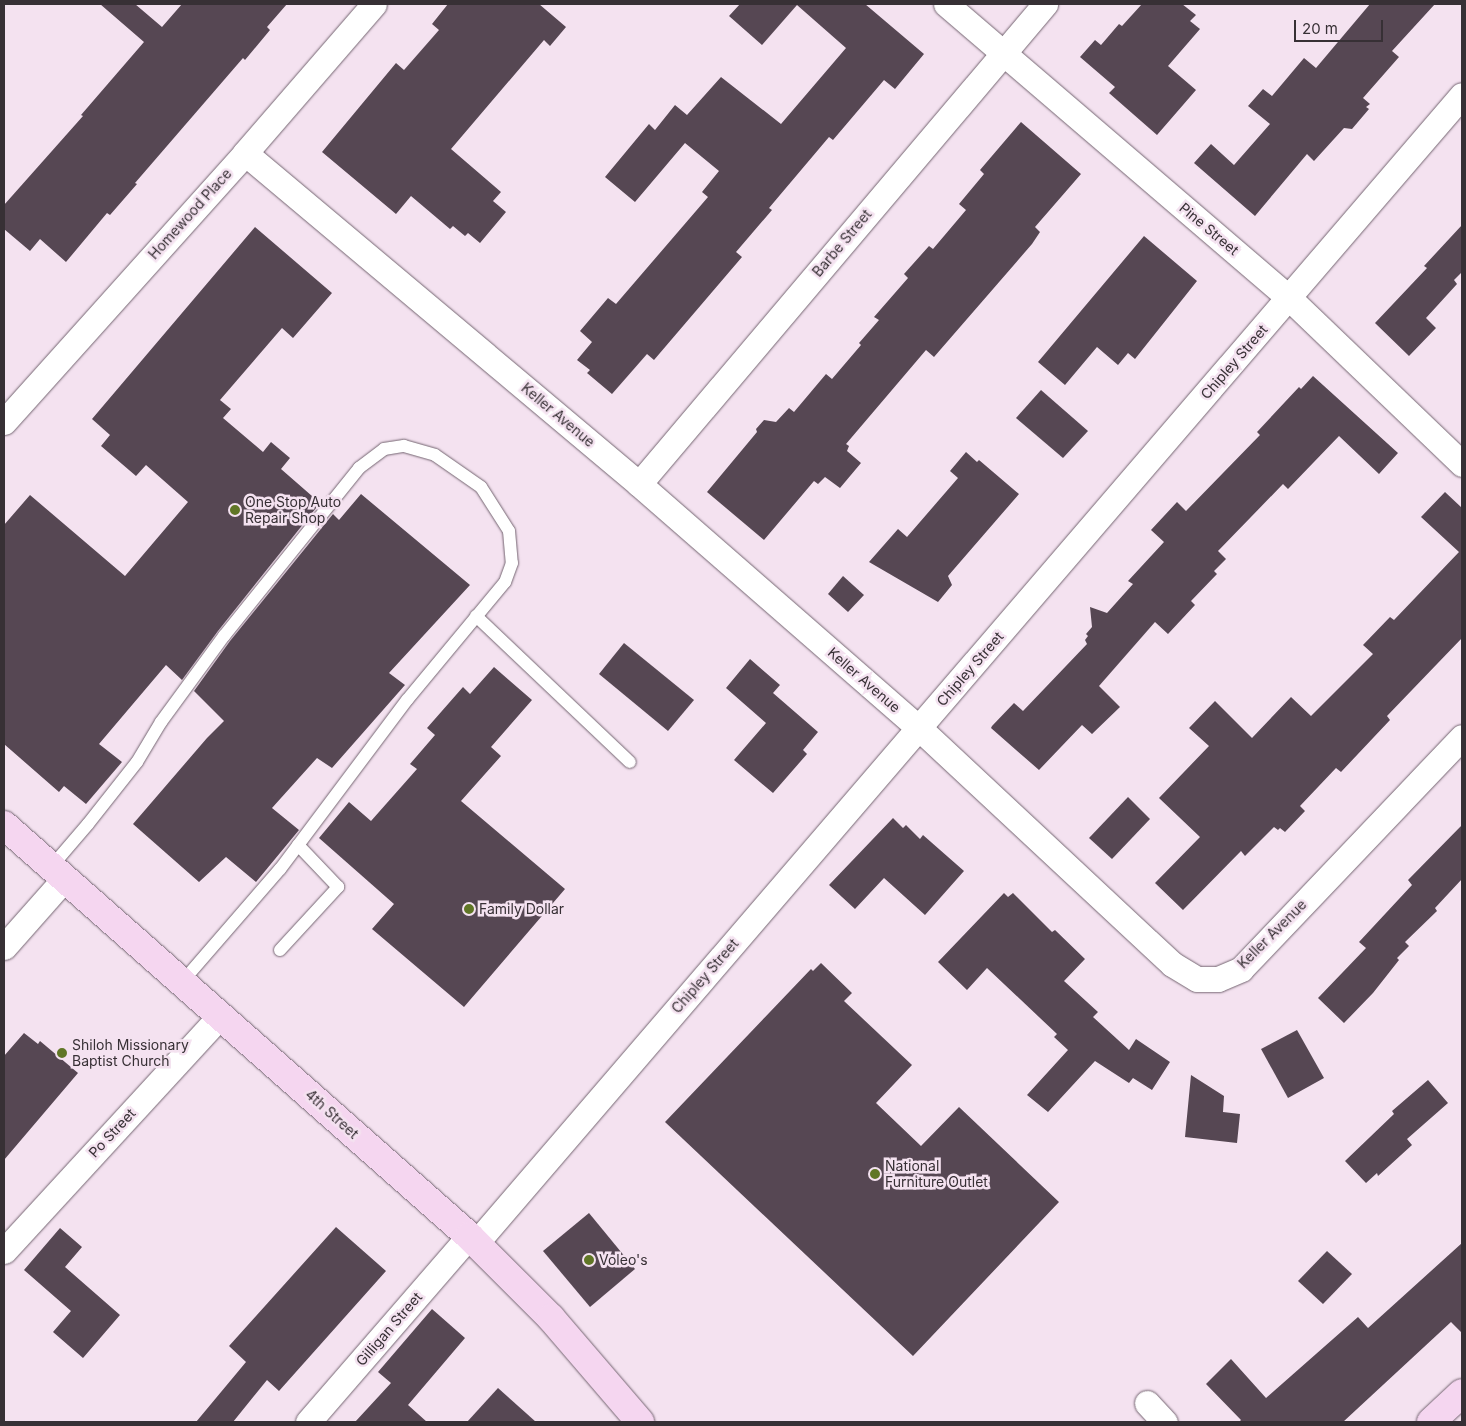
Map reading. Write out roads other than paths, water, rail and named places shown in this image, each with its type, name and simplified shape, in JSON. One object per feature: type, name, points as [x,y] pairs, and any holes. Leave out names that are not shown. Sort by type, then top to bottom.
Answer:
[{"type":"main road","name":"4th Street","points":[[4,826],[472,1240],[551,1318],[640,1422]]},
{"type":"main road","points":[[1431,1422],[1462,1393]]},
{"type":"street","name":"Homewood Place","points":[[4,422],[245,153],[374,4]]},
{"type":"street","name":"Pine Street","points":[[946,4],[1002,54],[1289,298],[1462,464]]},
{"type":"street","name":"Barbe Street","points":[[640,484],[1045,4]]},
{"type":"street","name":"Chipley Street","points":[[472,1240],[919,728],[1462,95]]},
{"type":"street","name":"Keller Avenue","points":[[245,153],[640,484],[919,728],[1172,964],[1197,979],[1218,979],[1241,969],[1462,738]]},
{"type":"street","points":[[4,947],[58,872]]},
{"type":"street","name":"Po Street","points":[[4,1251],[220,1016]]},
{"type":"street","name":"Gilligan Street","points":[[308,1422],[472,1240]]},
{"type":"street","points":[[1147,1403],[1165,1422]]},
{"type":"lane","points":[[58,872],[88,824],[137,762],[161,722],[224,636],[359,468],[384,449],[404,446],[435,456],[481,487],[510,531],[512,563],[505,582],[407,700],[298,845],[182,982]]},
{"type":"lane","points":[[476,616],[630,762]]},
{"type":"lane","points":[[280,950],[338,887],[298,845]]},
{"type":"place","name":"One Stop Auto Repair Shop","points":[[235,510]]},
{"type":"place","name":"Family Dollar","points":[[469,909]]},
{"type":"place","name":"Shiloh Missionary Baptist Church","points":[[62,1053]]},
{"type":"place","name":"National Furniture Outlet","points":[[875,1174]]},
{"type":"place","name":"Voleo's","points":[[589,1260]]}]
